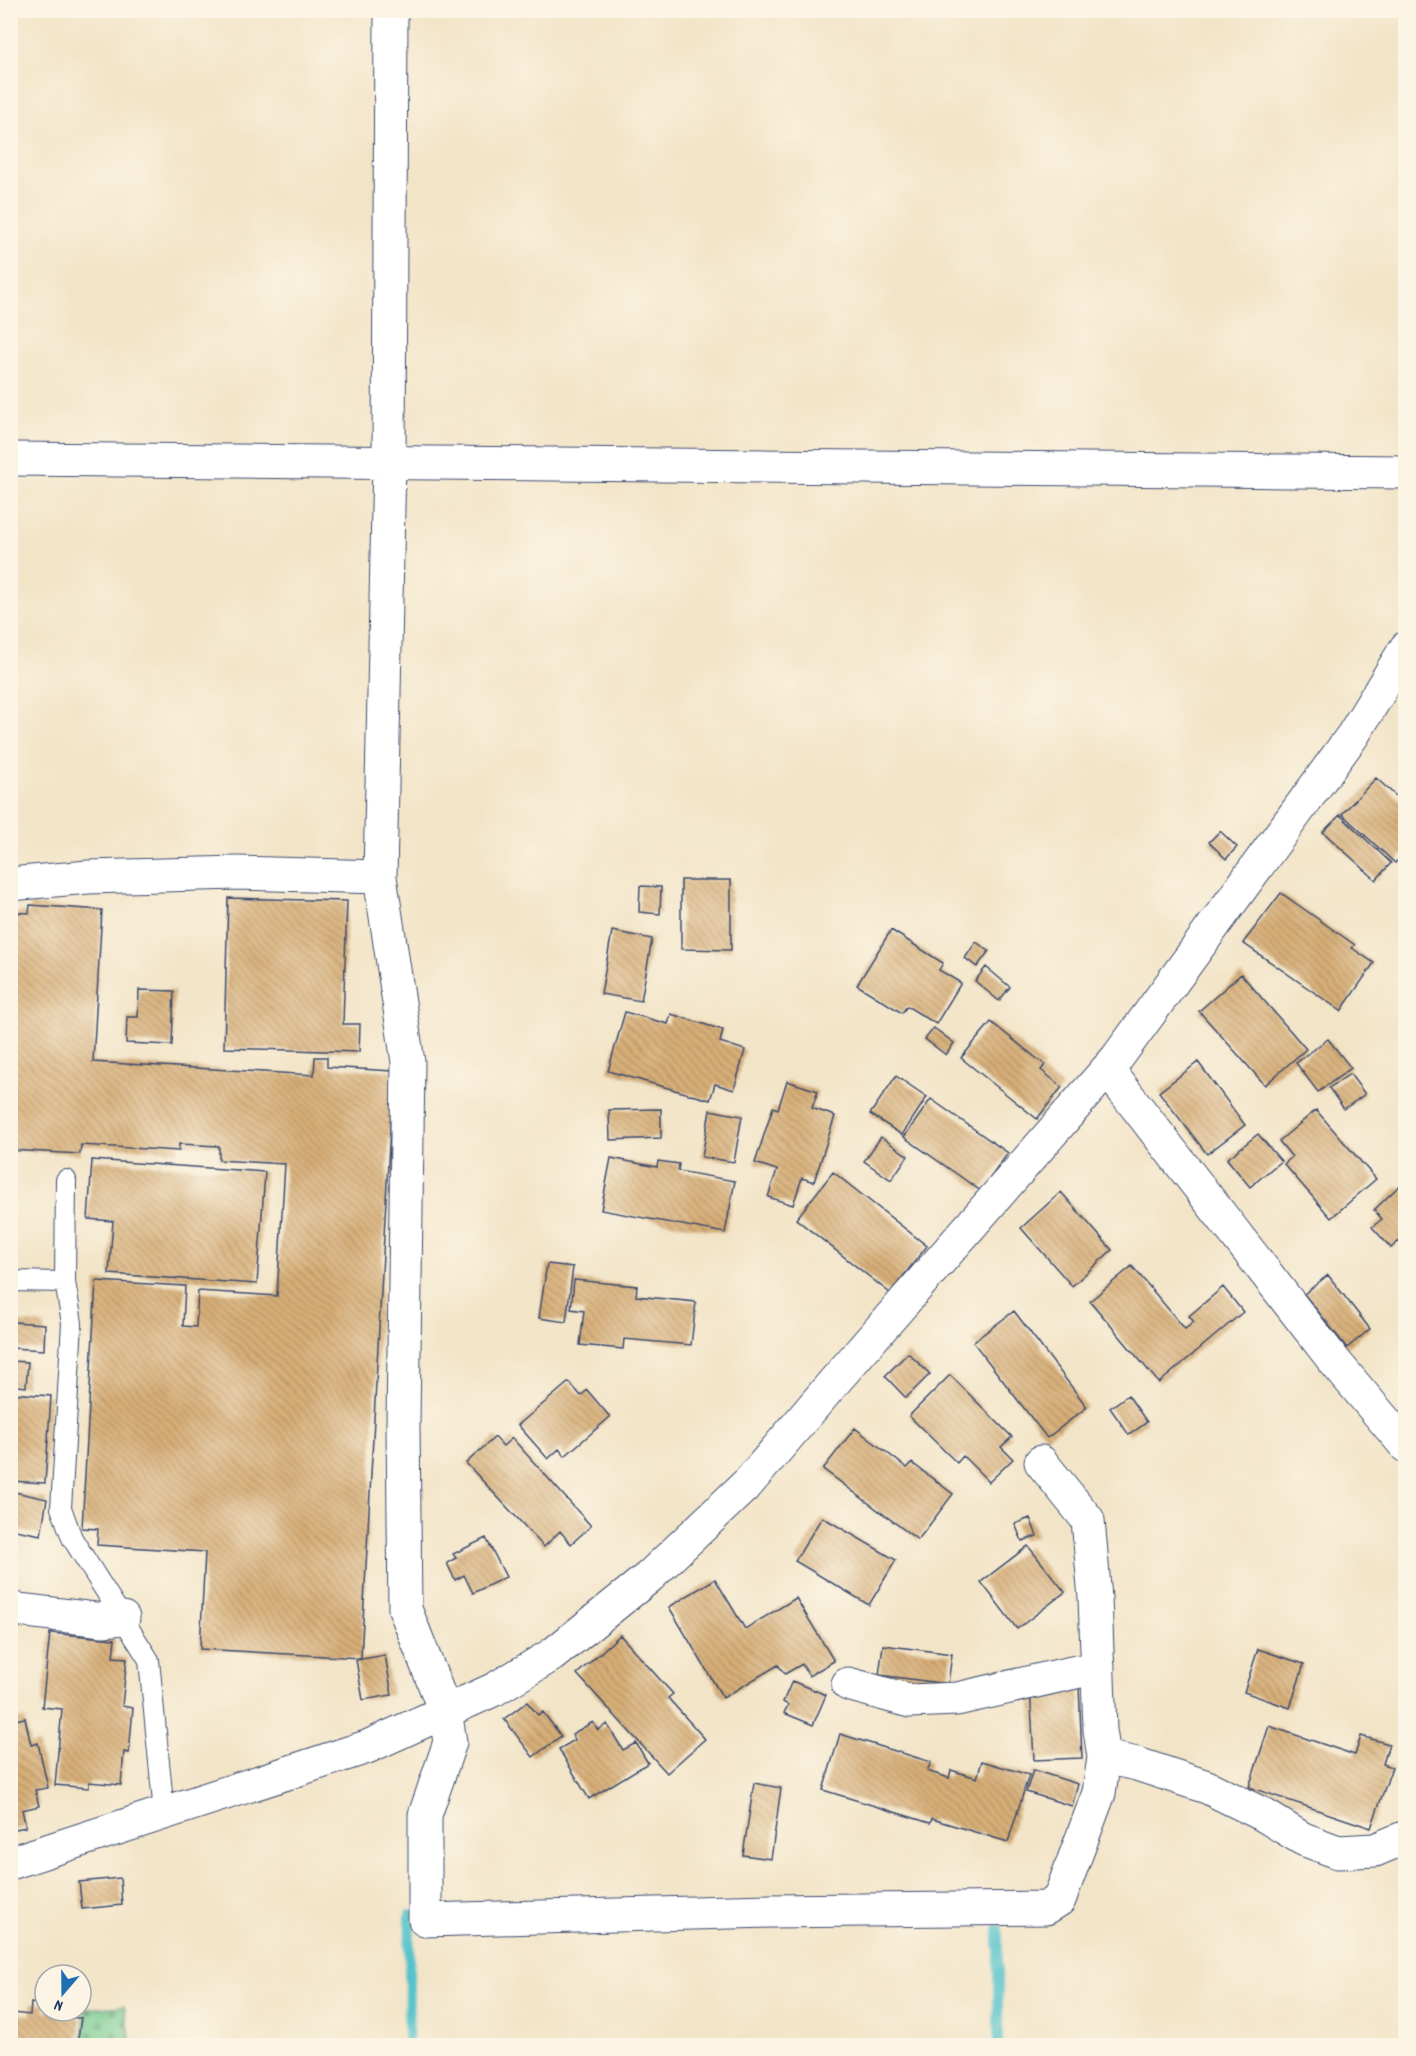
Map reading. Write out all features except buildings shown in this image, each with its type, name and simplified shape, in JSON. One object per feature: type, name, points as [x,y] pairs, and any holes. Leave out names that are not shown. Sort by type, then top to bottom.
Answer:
[{"type":"street","points":[[391,10],[389,462],[380,876],[408,1062],[403,1425],[405,1609],[445,1711],[450,1742],[425,1815],[425,1920],[770,1911],[1046,1908],[1059,1900],[1099,1793],[1104,1757],[1100,1730],[1095,1598],[1088,1520],[1041,1462]]},
{"type":"street","points":[[10,459],[1406,472]]},
{"type":"street","points":[[10,1863],[367,1748],[495,1689],[552,1655],[649,1577],[749,1482],[1108,1070],[1353,735],[1406,648]]},
{"type":"street","points":[[10,884],[88,877],[238,873],[380,876]]},
{"type":"street","points":[[1108,1070],[1335,1362],[1406,1446]]},
{"type":"street","points":[[10,1609],[103,1620],[123,1618]]},
{"type":"street","points":[[848,1684],[910,1701],[957,1699],[1098,1667]]},
{"type":"street","points":[[1104,1757],[1137,1764],[1208,1787],[1262,1814],[1303,1839],[1338,1852],[1375,1850],[1406,1837]]},
{"type":"lane","points":[[66,1180],[65,1282],[72,1323],[61,1508],[72,1538],[149,1660],[164,1813]]},
{"type":"lane","points":[[10,1281],[65,1282]]},
{"type":"green space","points":[[124,2006],[132,2045],[81,2045],[84,2023],[93,2023],[93,2008]]},
{"type":"waterway","points":[[408,2046],[410,1914]]},
{"type":"waterway","points":[[998,1929],[998,2046]]}]
